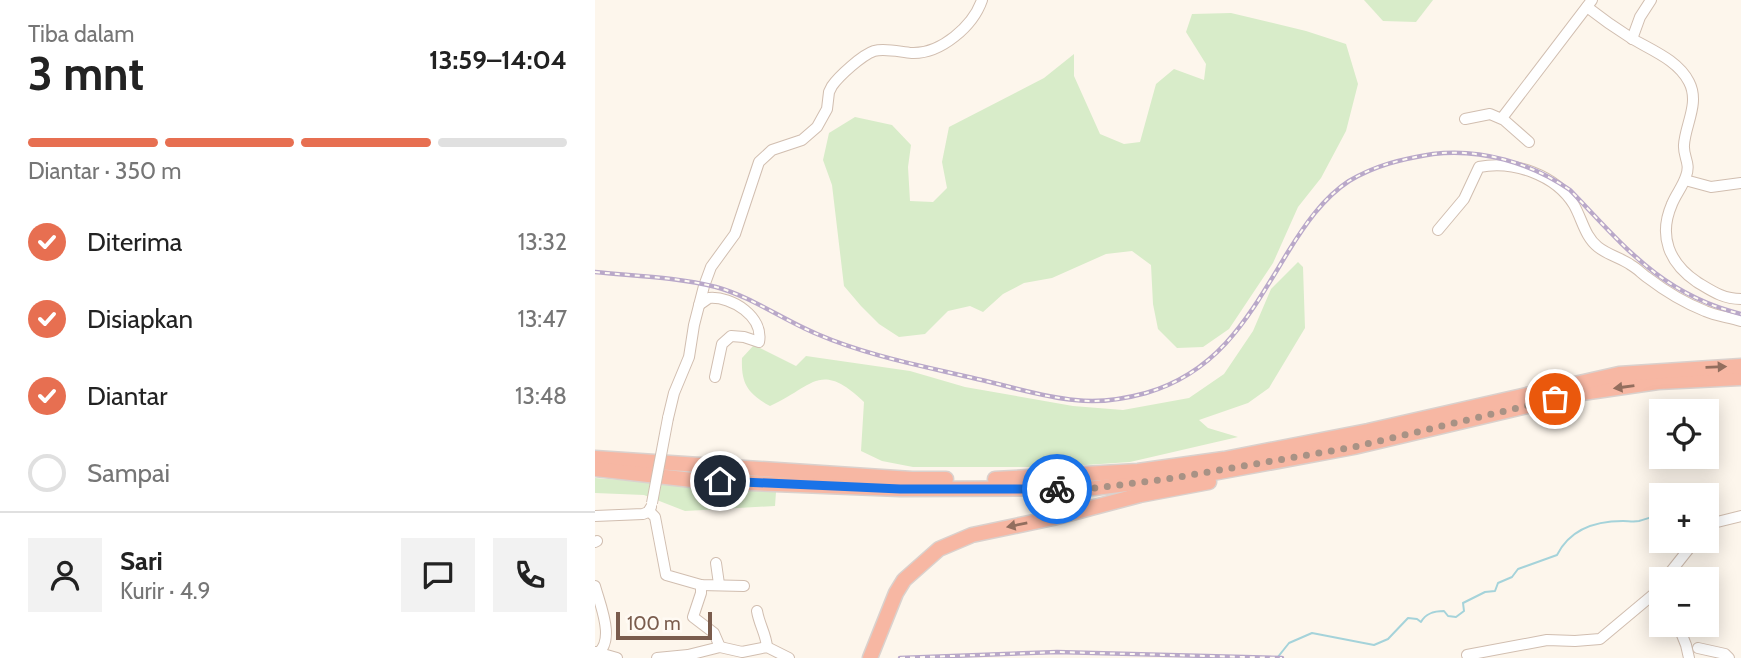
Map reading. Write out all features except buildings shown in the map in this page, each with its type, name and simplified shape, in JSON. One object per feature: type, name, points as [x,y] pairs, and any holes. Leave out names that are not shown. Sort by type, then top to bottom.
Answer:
[{"type":"highway","points":[[595,458],[912,479],[1011,479],[1116,472],[1224,459],[1368,431],[1619,374],[1741,366]]},
{"type":"highway","points":[[595,469],[701,481],[900,489],[1095,488],[1213,472],[1354,447],[1582,393],[1658,382],[1741,378]]},
{"type":"highway","points":[[870,658],[896,593],[904,580],[939,549],[972,535],[1053,518],[1140,495],[1263,471],[1301,456]]},
{"type":"street","points":[[744,586],[701,584],[666,575],[655,517],[650,507],[674,393],[688,357],[699,305],[711,267],[735,234],[754,176],[764,156],[772,150],[802,140],[817,127],[827,109],[832,86],[874,51],[922,53],[935,47],[962,30],[982,0]]},
{"type":"street","points":[[1632,38],[1640,17],[1651,0]]},
{"type":"street","points":[[1502,118],[1589,4],[1632,38],[1667,59],[1690,84],[1692,114],[1684,148],[1689,164],[1685,180],[1666,220],[1664,231],[1667,244],[1689,276],[1715,294],[1741,299]]},
{"type":"street","points":[[1465,119],[1490,114],[1502,118],[1529,142]]},
{"type":"street","points":[[1438,230],[1464,199],[1479,167],[1504,165],[1526,171],[1546,178],[1564,192],[1599,249],[1633,265],[1648,278],[1689,303],[1707,312],[1741,321]]},
{"type":"street","points":[[1685,180],[1711,187],[1741,183]]},
{"type":"street","points":[[699,305],[709,298],[726,300],[747,312],[758,323],[761,332],[759,342],[731,336],[722,344],[715,377]]},
{"type":"street","points":[[595,516],[641,514],[650,507]]},
{"type":"street","points":[[1719,522],[1741,516]]},
{"type":"street","points":[[1674,567],[1685,553]]},
{"type":"street","points":[[716,563],[719,584]]},
{"type":"street","points":[[701,584],[693,617],[714,633],[720,647]]},
{"type":"street","points":[[595,586],[606,631],[605,643],[597,654],[617,658]]},
{"type":"street","points":[[1467,654],[1547,640],[1600,639],[1649,598]]},
{"type":"street","points":[[757,611],[767,648]]},
{"type":"street","points":[[1683,637],[1689,658]]},
{"type":"street","points":[[657,658],[688,655],[720,647],[742,652],[767,648],[789,658]]},
{"type":"street","points":[[1698,649],[1725,654],[1729,658]]},
{"type":"green space","points":[[1364,0],[1433,0],[1416,22],[1383,21]]},
{"type":"green space","points":[[1231,13],[1306,31],[1346,44],[1358,84],[1346,131],[1321,178],[1298,207],[1273,263],[1229,329],[1203,347],[1177,348],[1158,329],[1153,304],[1151,265],[1132,251],[1106,254],[1052,278],[1024,283],[1003,294],[983,312],[970,306],[948,311],[925,334],[899,337],[879,324],[844,286],[832,185],[823,160],[829,133],[855,117],[892,125],[911,145],[908,167],[910,201],[933,202],[947,188],[942,162],[949,127],[1044,78],[1074,54],[1074,76],[1100,134],[1124,144],[1140,142],[1156,84],[1174,69],[1204,80],[1206,64],[1186,32],[1192,14]]},
{"type":"green space","points":[[1298,262],[1303,267],[1305,328],[1269,388],[1248,403],[1199,420],[1208,428],[1238,437],[1130,462],[1056,467],[913,467],[882,461],[861,451],[864,402],[849,389],[836,382],[816,381],[770,406],[756,397],[744,381],[742,358],[754,345],[796,366],[806,356],[910,371],[965,387],[1073,406],[1123,410],[1189,398],[1224,374],[1253,331],[1271,289]]},
{"type":"green space","points":[[595,478],[776,492],[775,506],[685,511],[644,495],[595,493]]},
{"type":"waterway","points":[[1277,658],[1289,643],[1312,633],[1374,645],[1388,639],[1408,618],[1421,622],[1425,616],[1437,611],[1444,611],[1448,616],[1456,617],[1464,611],[1463,603],[1485,592],[1495,591],[1498,583],[1512,577],[1518,569],[1557,555],[1562,546],[1584,528],[1613,521],[1649,518]]},
{"type":"railway","points":[[595,272],[671,279],[716,287],[836,342],[876,354],[1050,396],[1084,401],[1111,400],[1146,393],[1172,383],[1214,355],[1246,318],[1315,213],[1349,181],[1400,161],[1433,154],[1469,153],[1522,165],[1555,180],[1570,190],[1627,249],[1666,281],[1688,294],[1741,314]]},
{"type":"railway","points":[[900,658],[1057,652],[1282,658]]},
{"type":"way so far","points":[[1057,489],[1095,488],[1167,479],[1354,447],[1555,399]]},
{"type":"route","points":[[720,481],[900,489],[1057,489]]}]
